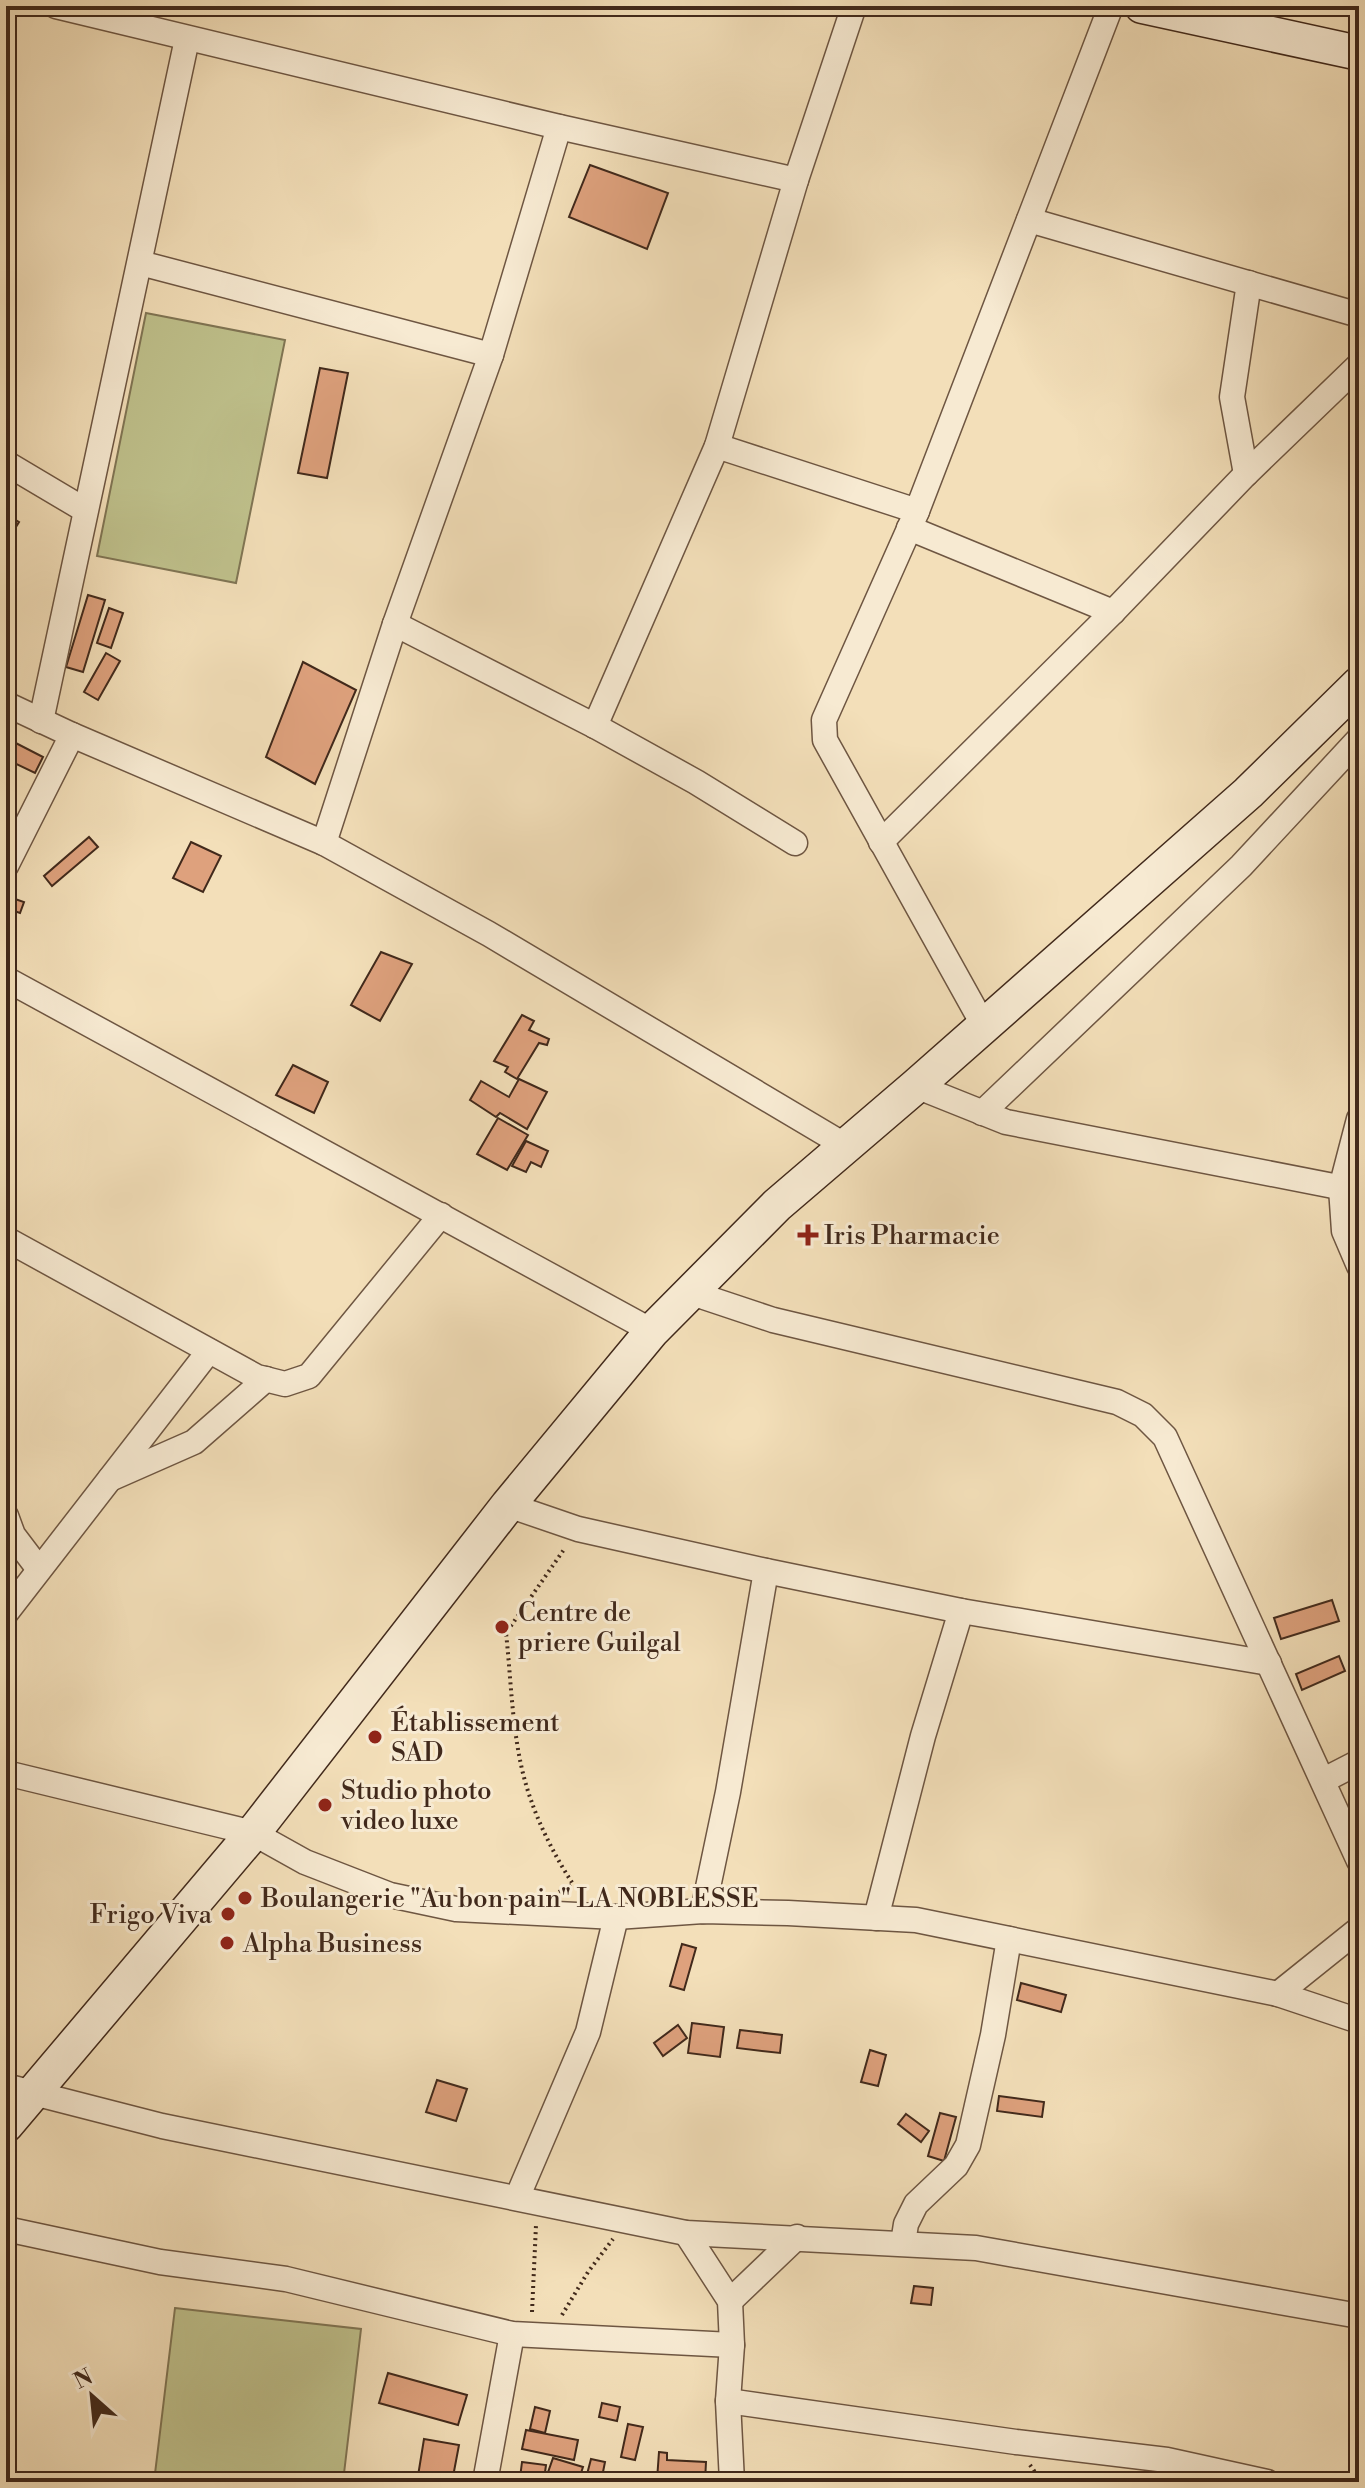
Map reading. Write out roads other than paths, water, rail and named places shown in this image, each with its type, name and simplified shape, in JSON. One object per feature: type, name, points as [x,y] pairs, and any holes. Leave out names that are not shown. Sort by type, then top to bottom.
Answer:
[{"type":"street","points":[[56,6],[559,127],[796,180]]},
{"type":"street","points":[[595,726],[717,446],[796,180],[854,6]]},
{"type":"street","points":[[984,1026],[825,740],[824,720],[913,519],[1111,6]]},
{"type":"street","points":[[1142,6],[1359,53]]},
{"type":"street","points":[[41,721],[187,39]]},
{"type":"street","points":[[324,843],[395,624],[491,355],[559,127]]},
{"type":"street","points":[[1029,220],[1359,315]]},
{"type":"street","points":[[140,263],[491,355]]},
{"type":"street","points":[[1246,474],[1232,397],[1249,283]]},
{"type":"street","points":[[881,842],[1113,612],[1246,474],[1359,365]]},
{"type":"street","points":[[717,446],[913,519],[1113,612]]},
{"type":"street","points":[[6,463],[85,510]]},
{"type":"street","points":[[395,624],[595,726],[696,782],[795,843]]},
{"type":"street","points":[[6,2125],[20,2090],[253,1833],[508,1505],[652,1331],[777,1205],[1248,793],[1359,684]]},
{"type":"street","points":[[6,704],[324,843],[489,934],[846,1146]]},
{"type":"street","points":[[6,866],[72,735]]},
{"type":"street","points":[[982,1113],[1241,866],[1359,739]]},
{"type":"street","points":[[6,979],[652,1331]]},
{"type":"street","points":[[916,1086],[1006,1122],[1350,1189]]},
{"type":"street","points":[[1359,1119],[1344,1231],[1359,1266]]},
{"type":"street","points":[[6,1239],[257,1377],[285,1384],[309,1376],[441,1215]]},
{"type":"street","points":[[689,1292],[773,1320],[1117,1402],[1143,1415],[1165,1437],[1359,1861]]},
{"type":"street","points":[[6,1613],[209,1351]]},
{"type":"street","points":[[107,1480],[194,1442],[266,1379]]},
{"type":"street","points":[[508,1505],[578,1529],[766,1571],[961,1611],[1269,1663]]},
{"type":"street","points":[[8,1528],[38,1568]]},
{"type":"street","points":[[703,1911],[766,1571]]},
{"type":"street","points":[[876,1918],[923,1736],[961,1611]]},
{"type":"street","points":[[1324,1780],[1359,1762]]},
{"type":"street","points":[[6,1773],[253,1833],[305,1862],[390,1895],[456,1909],[616,1917],[703,1911],[916,1920],[1278,1994],[1359,2021]]},
{"type":"street","points":[[528,2201],[588,2032],[616,1917]]},
{"type":"street","points":[[1278,1994],[1359,1929]]},
{"type":"street","points":[[903,2243],[906,2224],[916,2204],[956,2166],[968,2145],[993,2035],[1009,1939]]},
{"type":"street","points":[[20,2090],[162,2126],[686,2233],[976,2248],[1359,2316]]},
{"type":"street","points":[[6,2229],[160,2262],[286,2279],[532,2335],[732,2345]]},
{"type":"street","points":[[686,2233],[730,2301],[732,2345],[728,2401],[732,2482]]},
{"type":"street","points":[[730,2301],[797,2237]]},
{"type":"street","points":[[485,2482],[532,2335]]},
{"type":"street","points":[[728,2401],[1167,2460],[1267,2482]]},
{"type":"place","name":"Iris Pharmacie","points":[[808,1235]]},
{"type":"place","name":"Centre de priere Guilgal","points":[[502,1627]]},
{"type":"place","name":"Établissement SAD","points":[[375,1737]]},
{"type":"place","name":"Studio photo video luxe","points":[[325,1805]]},
{"type":"place","name":"Boulangerie \"Au bon pain\" LA NOBLESSE","points":[[245,1898]]},
{"type":"place","name":"Frigo Viva","points":[[228,1914]]},
{"type":"place","name":"Alpha Business","points":[[227,1943]]}]
